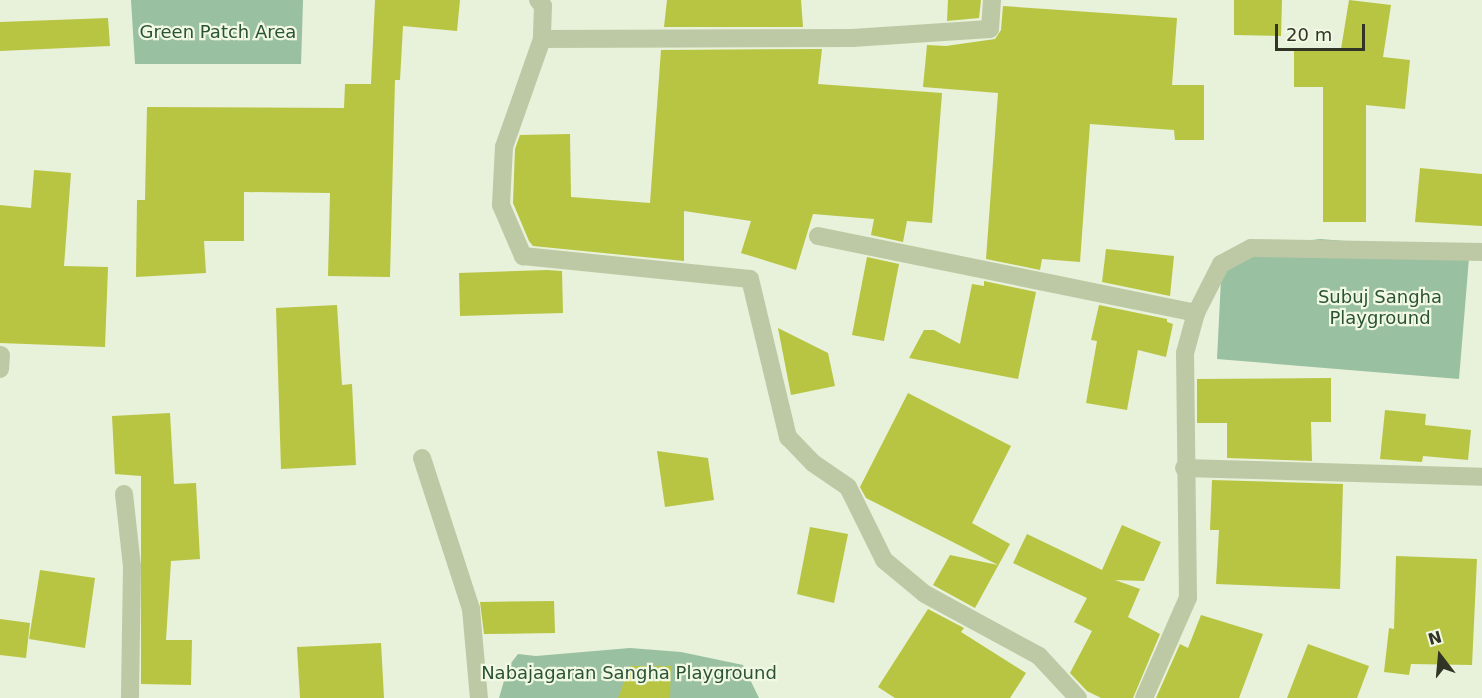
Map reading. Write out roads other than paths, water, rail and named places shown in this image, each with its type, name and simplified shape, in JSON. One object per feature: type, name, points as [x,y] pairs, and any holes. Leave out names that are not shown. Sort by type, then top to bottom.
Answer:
[{"type":"street","points":[[538,0],[543,6],[542,39],[504,147],[501,206],[523,256],[750,279],[788,437],[813,463],[848,487],[884,560],[925,594],[1039,656],[1078,698]]},
{"type":"street","points":[[542,39],[852,38],[990,29],[992,0]]},
{"type":"street","points":[[818,236],[1196,313]]},
{"type":"street","points":[[1144,698],[1188,598],[1184,468],[1185,353],[1196,313],[1221,264],[1251,248],[1482,252]]},
{"type":"street","points":[[422,458],[471,609],[479,698]]},
{"type":"street","points":[[1184,468],[1482,477]]},
{"type":"street","points":[[124,494],[132,567],[130,698]]},
{"type":"park label","name":"Green Patch Area","points":[[218,32]]},
{"type":"park label","name":"Subuj Sangha Playground","points":[[1380,308]]},
{"type":"park label","name":"Nabajagaran Sangha Playground","points":[[629,673]]}]
